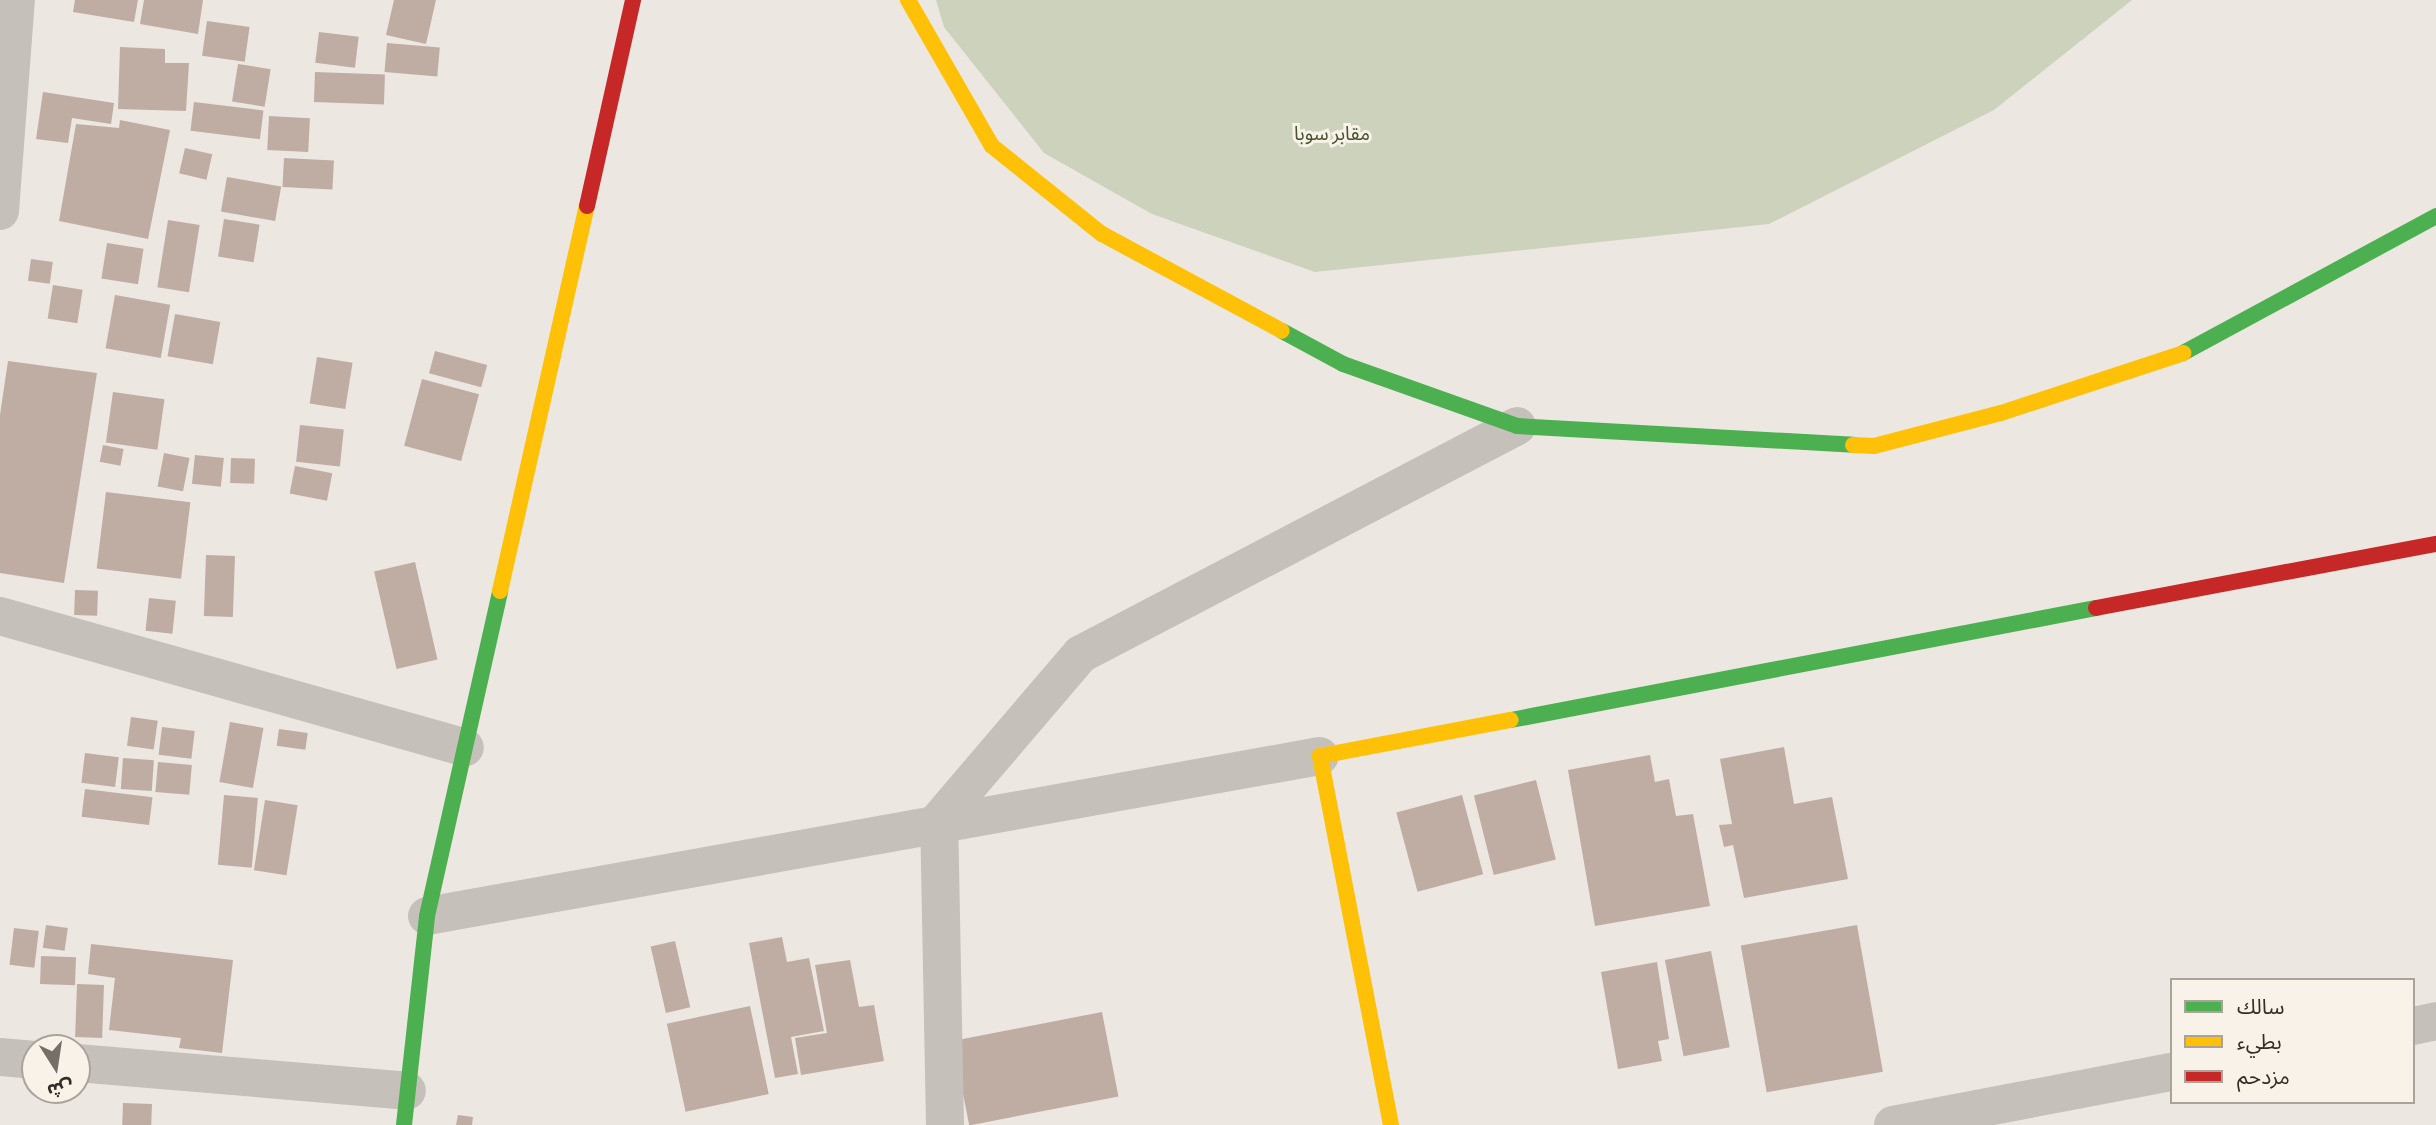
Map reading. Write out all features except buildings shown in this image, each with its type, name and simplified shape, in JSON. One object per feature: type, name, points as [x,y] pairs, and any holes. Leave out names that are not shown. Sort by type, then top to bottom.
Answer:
[{"type":"street","points":[[0,211],[16,0]]},
{"type":"street","points":[[91,1065],[406,1108],[427,916],[633,0]]},
{"type":"street","points":[[908,0],[945,74],[992,146],[1102,234],[1343,364],[1517,426],[1874,446],[2205,346],[2436,216]]},
{"type":"street","points":[[945,1125],[939,820],[1081,654],[1517,426]]},
{"type":"street","points":[[427,916],[939,820],[1320,756],[2436,544]]},
{"type":"street","points":[[0,616],[464,748]]},
{"type":"street","points":[[1320,756],[1391,1125]]},
{"type":"street","points":[[2415,1026],[2436,1021]]},
{"type":"street","points":[[0,1057],[21,1059]]},
{"type":"street","points":[[1893,1125],[2170,1072]]},
{"type":"green space","name":"مقابر سوبا","points":[[936,0],[2132,0],[1994,110],[1769,224],[1315,272],[1152,214],[1044,153],[944,27]]},
{"type":"traffic: fast","points":[[2183,353],[2436,216]]},
{"type":"traffic: fast","points":[[1282,331],[1343,364],[1517,426],[1853,445]]},
{"type":"traffic: fast","points":[[404,1125],[427,916],[500,591]]},
{"type":"traffic: fast","points":[[1511,720],[2096,608]]},
{"type":"traffic: slow","points":[[908,0],[992,146],[1102,234],[1282,331]]},
{"type":"traffic: slow","points":[[500,591],[587,206]]},
{"type":"traffic: slow","points":[[1853,445],[1874,446],[2001,413],[2183,353]]},
{"type":"traffic: slow","points":[[1391,1125],[1320,756],[1511,720]]},
{"type":"traffic: jam","points":[[587,206],[633,0]]},
{"type":"traffic: jam","points":[[2096,608],[2436,544]]}]
